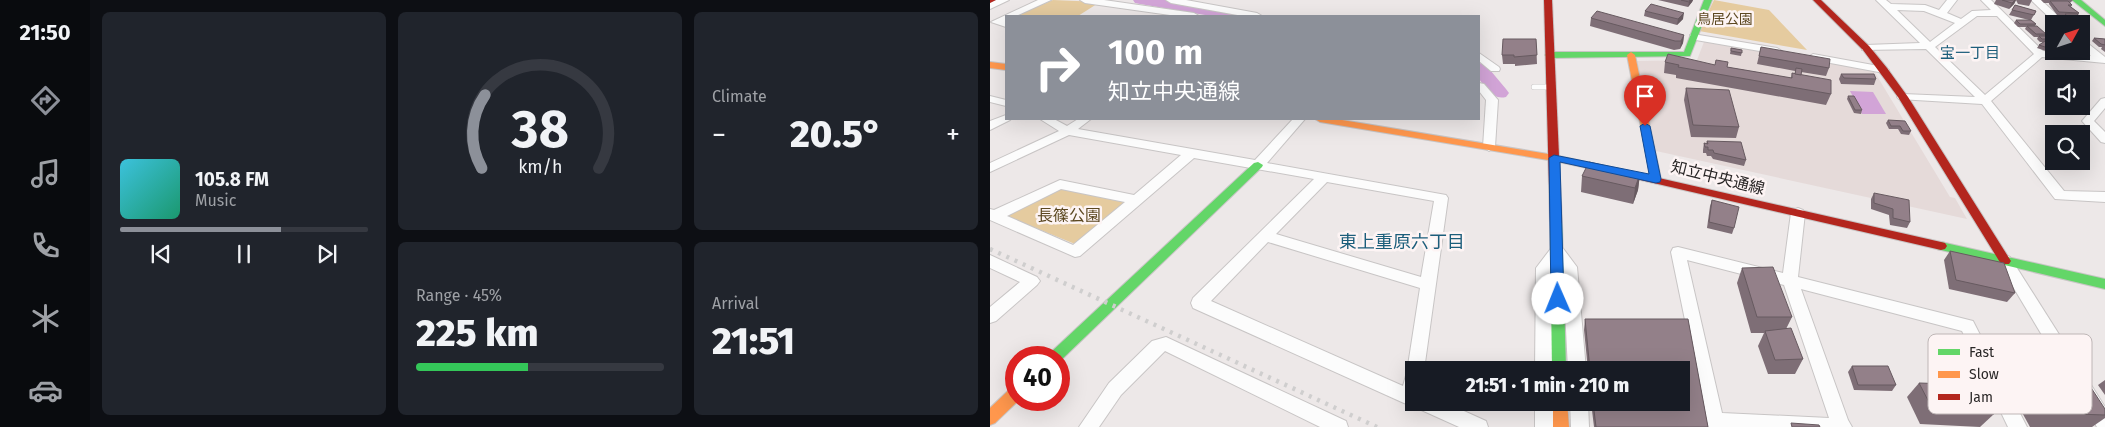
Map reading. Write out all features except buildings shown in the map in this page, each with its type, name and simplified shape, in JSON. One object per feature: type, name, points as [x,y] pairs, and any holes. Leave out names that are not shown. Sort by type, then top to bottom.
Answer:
[{"type":"street","points":[[990,6],[1004,0]]},
{"type":"street","points":[[1012,15],[1046,0]]},
{"type":"street","points":[[1085,0],[1187,15]]},
{"type":"street","points":[[1171,0],[1252,15]]},
{"type":"street","points":[[1548,0],[1557,251],[1570,267],[1566,314],[1553,361]]},
{"type":"street","points":[[1549,55],[1686,54],[1708,0]]},
{"type":"street","points":[[1817,0],[1866,48],[1903,97],[2050,334]]},
{"type":"street","points":[[1940,14],[1947,9],[1952,0]]},
{"type":"street","points":[[1986,0],[2040,54],[2103,60]]},
{"type":"street","points":[[2036,0],[2052,15]]},
{"type":"street","points":[[2076,0],[2105,24]]},
{"type":"street","points":[[1885,4],[1925,8],[1962,22]]},
{"type":"street","points":[[1885,4],[1985,101],[2060,196],[2105,197]]},
{"type":"street","points":[[1866,48],[1930,46],[1975,14],[1999,14]]},
{"type":"street","points":[[1005,18],[996,22],[1005,24]]},
{"type":"street","points":[[1693,37],[1787,53]]},
{"type":"street","points":[[2090,49],[2103,60]]},
{"type":"street","points":[[1903,97],[1985,101],[2040,54]]},
{"type":"street","points":[[1631,55],[1656,179]]},
{"type":"street","points":[[1805,56],[1884,70]]},
{"type":"street","points":[[1480,57],[1495,69]]},
{"type":"street","points":[[990,65],[1005,67]]},
{"type":"street","points":[[1480,87],[1492,100],[1488,147]]},
{"type":"street","points":[[990,98],[1005,103]]},
{"type":"street","points":[[2105,102],[2088,121],[2105,139]]},
{"type":"street","points":[[990,126],[1005,118]]},
{"type":"street","points":[[1048,120],[1068,131],[1441,198],[1416,361]]},
{"type":"street","points":[[990,168],[1068,131],[1084,120]]},
{"type":"street","points":[[1067,346],[1258,165],[1298,120]]},
{"type":"street","name":"知立中央通線","points":[[1326,120],[1554,158],[1656,179],[1798,214],[2105,284]]},
{"type":"street","points":[[992,215],[1075,252],[1192,153]]},
{"type":"street","points":[[1324,177],[1199,303],[1405,394]]},
{"type":"street","points":[[992,215],[1060,184],[1137,200]]},
{"type":"street","points":[[1798,214],[1790,281],[1842,427],[1715,424],[1678,252],[1790,281],[1967,326],[1971,334]]},
{"type":"street","points":[[1266,236],[1428,285]]},
{"type":"street","points":[[1552,361],[1543,268],[1557,251]]},
{"type":"street","points":[[990,262],[1032,281],[990,316]]},
{"type":"street","points":[[1566,314],[1575,361]]},
{"type":"street","points":[[1088,427],[1115,389],[1158,346],[1166,344],[1339,427]]},
{"type":"street","points":[[2092,403],[2105,424]]},
{"type":"street","points":[[990,418],[1005,404]]},
{"type":"street","points":[[1443,411],[1479,427]]},
{"type":"street","points":[[1544,411],[1544,427]]},
{"type":"street","points":[[1560,411],[1561,427]]},
{"type":"street","points":[[1579,411],[1580,427]]},
{"type":"street","points":[[2011,414],[2018,427]]},
{"type":"lane","points":[[1534,87],[1551,87]]},
{"type":"shaded area","points":[[1704,42],[1874,71],[1950,197],[1955,198],[1967,219],[1656,151],[1637,61],[1697,60]]},
{"type":"shaded area","points":[[1850,91],[1873,92],[1886,114],[1862,114]]},
{"type":"green space","points":[[1053,0],[1100,2],[1080,15],[1017,15]]},
{"type":"green space","name":"鳥居公園","points":[[1714,0],[1769,10],[1807,50],[1699,31]]},
{"type":"green space","name":"長篠公園","points":[[1060,189],[1126,202],[1075,244],[1006,216]]},
{"type":"waterway","points":[[1140,0],[1231,15]]},
{"type":"waterway","points":[[1480,69],[1500,93]]},
{"type":"railway","points":[[992,250],[990,249],[1377,427]]},
{"type":"traffic: fast","points":[[1549,55],[1687,54],[1708,0]]},
{"type":"traffic: fast","points":[[2076,0],[2105,24]]},
{"type":"traffic: fast","points":[[1067,346],[1258,165]]},
{"type":"traffic: fast","points":[[1556,223],[1559,361]]},
{"type":"traffic: fast","points":[[1941,246],[2105,284]]},
{"type":"traffic: slow","points":[[1631,55],[1656,179]]},
{"type":"traffic: slow","points":[[990,65],[1005,67]]},
{"type":"traffic: slow","points":[[1326,120],[1554,158],[1606,169]]},
{"type":"traffic: slow","points":[[990,418],[1005,404]]},
{"type":"traffic: slow","points":[[1560,411],[1561,427]]},
{"type":"traffic: jam","points":[[1548,0],[1556,223]]},
{"type":"traffic: jam","points":[[1817,0],[1866,48],[1884,70],[1903,97],[2005,261]]},
{"type":"traffic: jam","points":[[1606,169],[1941,246]]},
{"type":"district","name":"宝一丁目","points":[[1970,53]]},
{"type":"district","name":"東上重原六丁目","points":[[1402,242]]},
{"type":"route","points":[[1558,299],[1554,158],[1656,179],[1645,126]]}]
